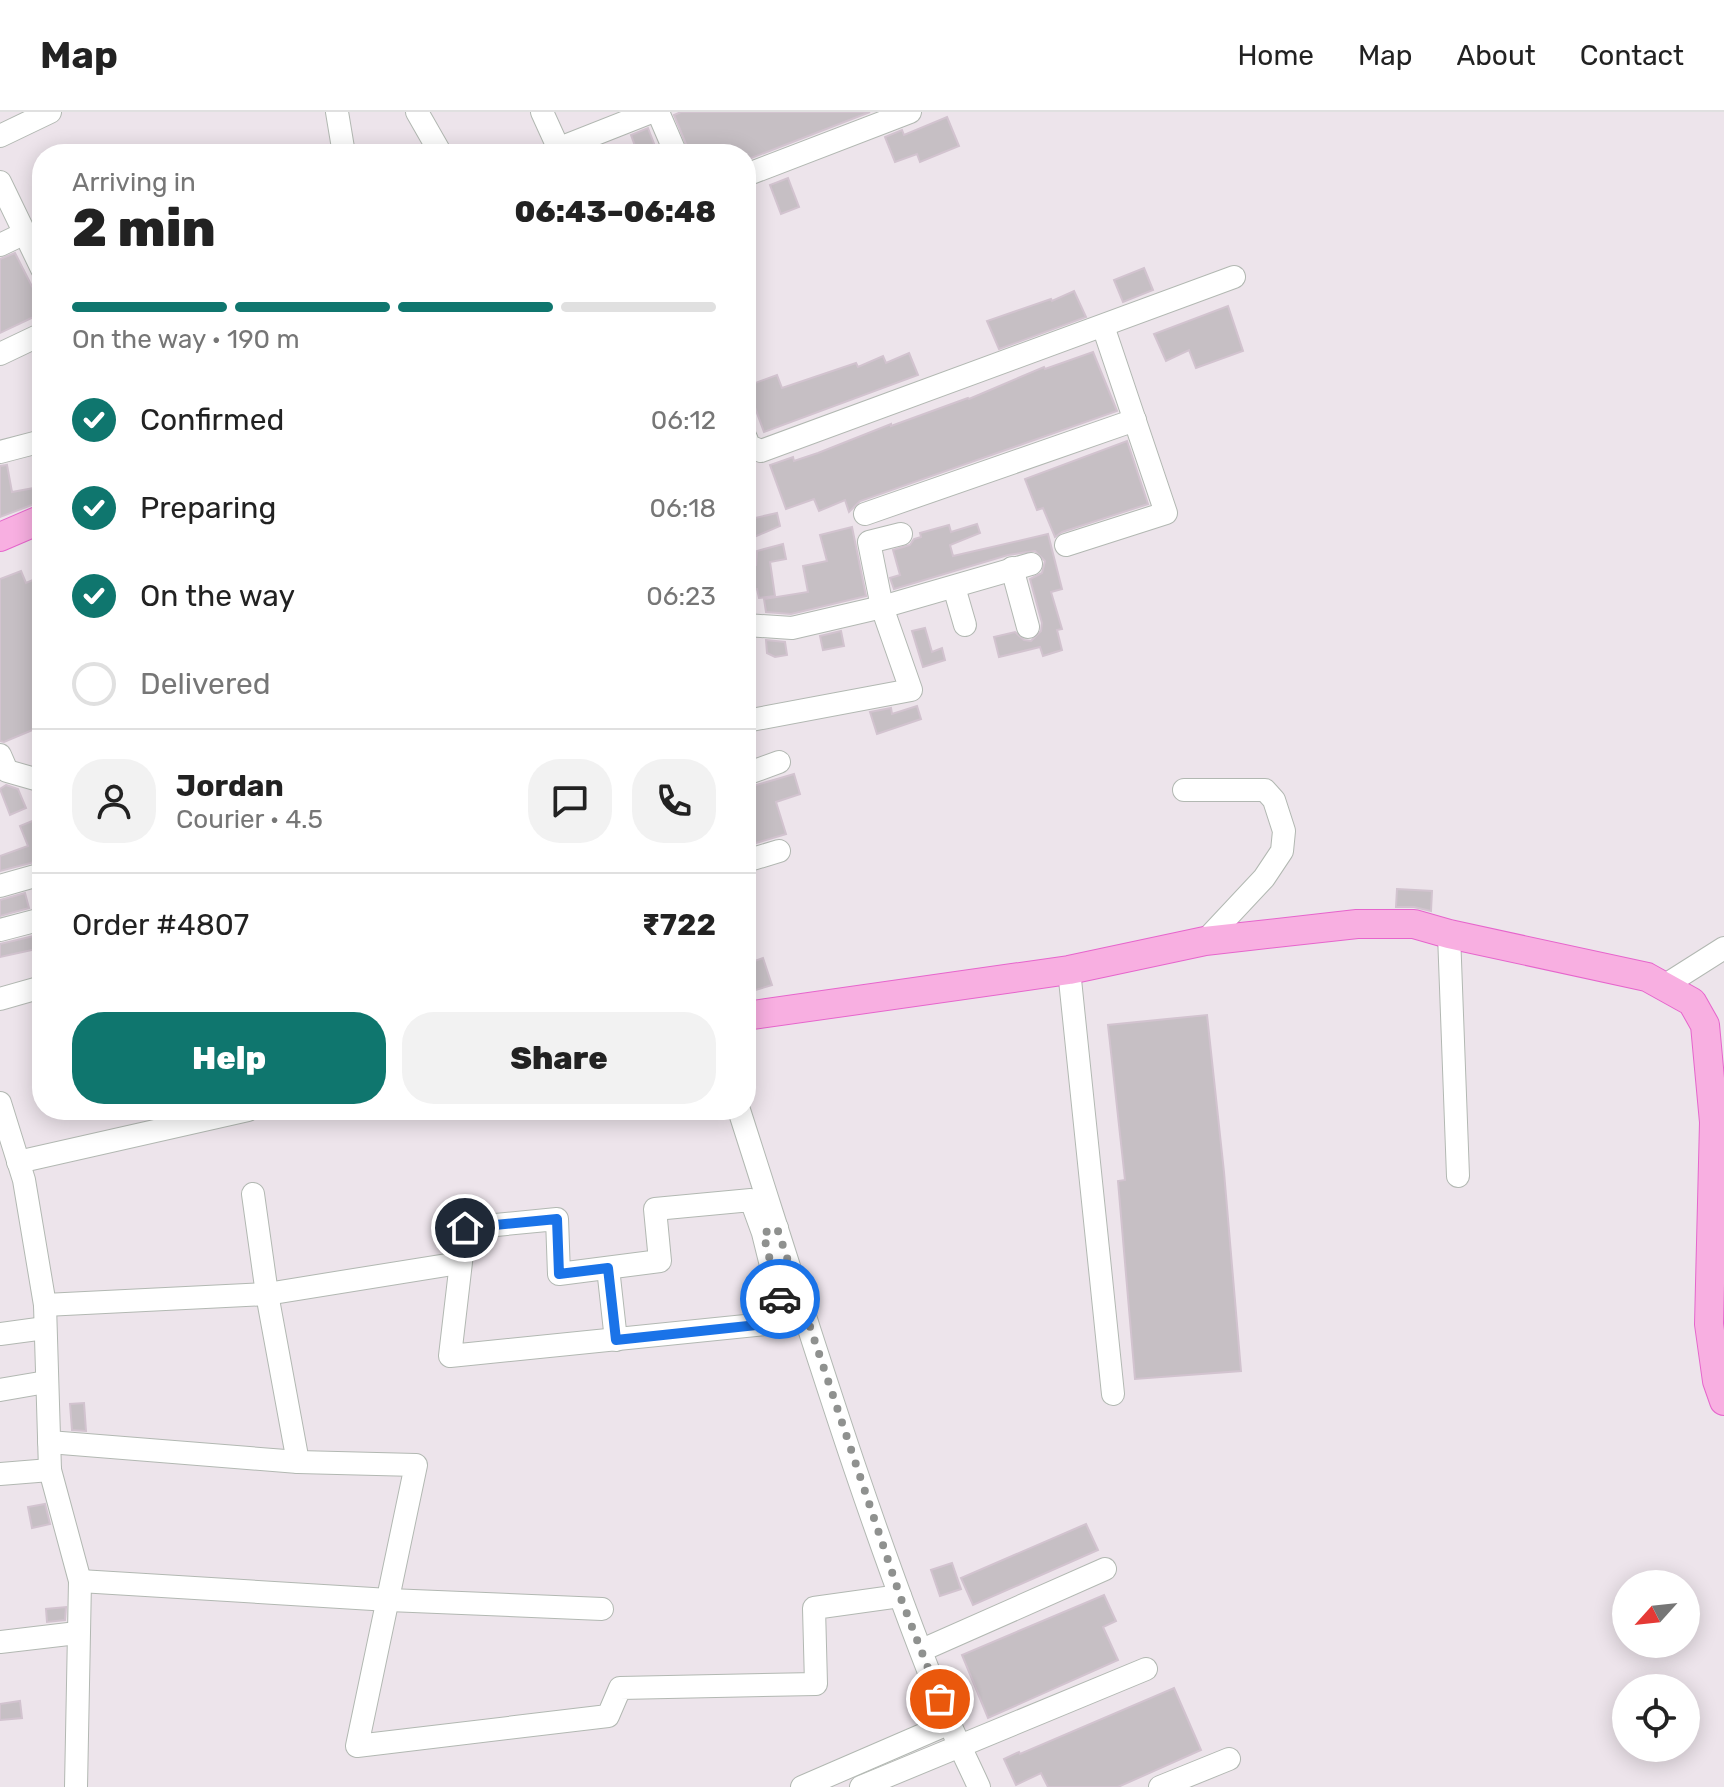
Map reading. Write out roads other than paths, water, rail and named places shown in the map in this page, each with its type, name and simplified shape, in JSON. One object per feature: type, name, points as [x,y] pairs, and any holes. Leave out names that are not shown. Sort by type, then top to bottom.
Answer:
[{"type":"main road","points":[[0,537],[32,523]]},
{"type":"main road","points":[[756,1015],[1069,970],[1205,941],[1357,924],[1414,924],[1647,977],[1692,1002],[1705,1025],[1719,1122],[1709,1324],[1722,1387]]},
{"type":"street","points":[[0,136],[50,112]]},
{"type":"street","points":[[337,112],[342,144]]},
{"type":"street","points":[[417,112],[435,144]]},
{"type":"street","points":[[542,112],[551,144]]},
{"type":"street","points":[[570,144],[651,112]]},
{"type":"street","points":[[658,112],[672,144]]},
{"type":"street","points":[[756,171],[910,112]]},
{"type":"street","points":[[0,182],[32,245]]},
{"type":"street","points":[[0,245],[25,233]]},
{"type":"street","points":[[756,449],[761,451],[1234,277]]},
{"type":"street","points":[[1066,545],[1166,513],[1103,326]]},
{"type":"street","points":[[0,354],[32,339]]},
{"type":"street","points":[[865,514],[1135,420]]},
{"type":"street","points":[[0,452],[32,444]]},
{"type":"street","points":[[756,719],[911,690],[882,607],[869,542],[901,534]]},
{"type":"street","points":[[756,626],[792,628],[882,607],[1022,566],[1028,627]]},
{"type":"street","points":[[954,587],[965,625]]},
{"type":"street","points":[[0,755],[7,771],[32,778]]},
{"type":"street","points":[[756,770],[779,762]]},
{"type":"street","points":[[1184,790],[1265,790],[1274,800],[1284,831],[1282,851],[1264,878],[1205,941]]},
{"type":"street","points":[[756,858],[779,851]]},
{"type":"street","points":[[0,886],[32,877]]},
{"type":"street","points":[[0,930],[32,922]]},
{"type":"street","points":[[1449,934],[1458,1176]]},
{"type":"street","points":[[1664,986],[1724,948]]},
{"type":"street","points":[[1069,970],[1113,1394]]},
{"type":"street","points":[[0,999],[32,990]]},
{"type":"street","points":[[0,1103],[24,1180],[45,1305],[50,1470],[80,1581],[76,1787]]},
{"type":"street","points":[[18,1162],[204,1120]]},
{"type":"street","points":[[742,1120],[770,1231],[785,1322],[450,1356],[465,1228],[557,1219],[559,1274],[660,1261],[655,1209],[751,1200],[770,1231],[900,1596],[979,1787]]},
{"type":"street","points":[[253,1194],[267,1294],[298,1462]]},
{"type":"street","points":[[45,1305],[267,1294],[453,1264]]},
{"type":"street","points":[[608,1268],[616,1340]]},
{"type":"street","points":[[0,1334],[45,1328]]},
{"type":"street","points":[[0,1390],[46,1382]]},
{"type":"street","points":[[49,1442],[298,1462],[416,1465],[357,1746],[608,1716],[620,1688],[816,1684],[814,1608],[900,1596]]},
{"type":"street","points":[[0,1474],[50,1470]]},
{"type":"street","points":[[922,1650],[1105,1569]]},
{"type":"street","points":[[80,1581],[389,1600],[602,1609]]},
{"type":"street","points":[[0,1642],[77,1633]]},
{"type":"street","points":[[861,1787],[1146,1669]]},
{"type":"street","points":[[802,1787],[950,1723]]},
{"type":"street","points":[[1160,1787],[1229,1759]]}]
